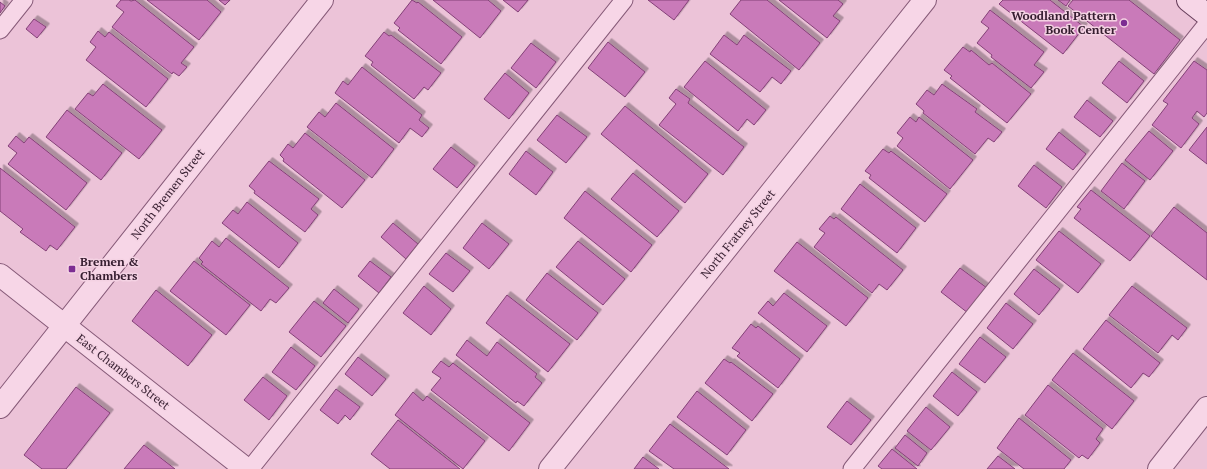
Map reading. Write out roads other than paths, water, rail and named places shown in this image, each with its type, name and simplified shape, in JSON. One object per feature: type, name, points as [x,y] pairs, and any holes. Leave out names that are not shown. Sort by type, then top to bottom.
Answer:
[{"type":"street","name":"North Bremen Street","points":[[0,407],[322,0]]},
{"type":"street","name":"North Fratney Street","points":[[550,469],[925,0]]},
{"type":"street","points":[[1188,0],[1207,15]]},
{"type":"street","name":"East Chambers Street","points":[[0,275],[246,469]]},
{"type":"street","points":[[1159,469],[1207,408]]},
{"type":"lane","points":[[0,30],[24,0]]},
{"type":"lane","points":[[250,469],[624,0]]},
{"type":"lane","points":[[852,469],[1207,24]]},
{"type":"place","name":"Woodland Pattern Book Center","points":[[1124,23]]},
{"type":"place","name":"Bremen & Chambers","points":[[72,269]]}]
